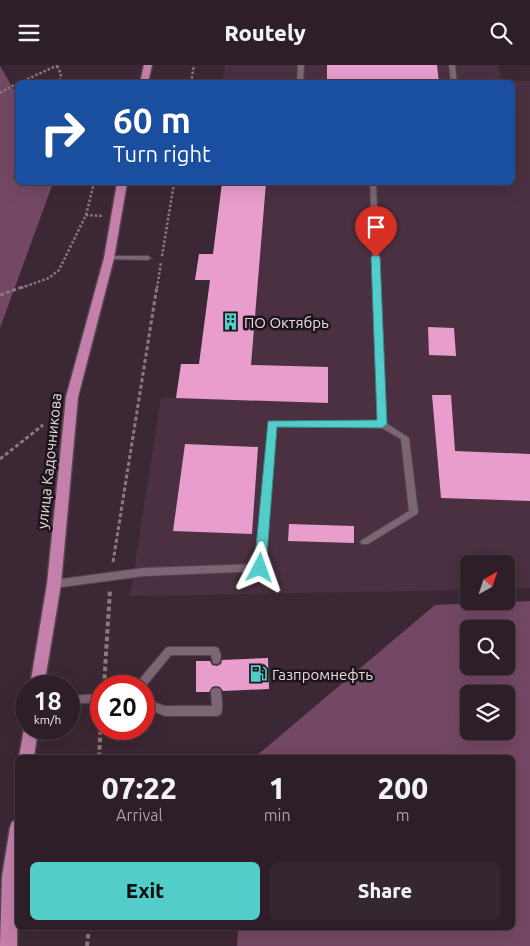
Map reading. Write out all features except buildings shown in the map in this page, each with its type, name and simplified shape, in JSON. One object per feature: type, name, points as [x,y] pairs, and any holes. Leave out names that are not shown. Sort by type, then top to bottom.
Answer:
[{"type":"main road","points":[[145,80],[148,65]]},
{"type":"main road","name":"улица Кадочникова","points":[[39,675],[54,583],[72,397],[108,258],[122,185]]},
{"type":"main road","points":[[27,755],[29,740]]},
{"type":"main road","points":[[0,911],[10,877],[15,846]]},
{"type":"main road","points":[[8,946],[10,877]]},
{"type":"lane","points":[[300,80],[301,65]]},
{"type":"lane","points":[[452,65],[454,80]]},
{"type":"lane","points":[[373,185],[382,424]]},
{"type":"lane","points":[[108,258],[148,259]]},
{"type":"lane","points":[[54,583],[144,572],[260,568],[272,424],[382,424],[405,438],[414,512],[365,542]]},
{"type":"lane","points":[[148,675],[169,651],[215,651],[216,660]]},
{"type":"lane","points":[[155,707],[165,711],[217,711],[216,691]]},
{"type":"path","points":[[192,80],[194,65]]},
{"type":"path","points":[[25,80],[58,66],[61,74],[60,80]]},
{"type":"path","points":[[0,93],[15,85]]},
{"type":"path","points":[[0,295],[49,278],[59,270],[86,215],[94,185]]},
{"type":"path","points":[[105,675],[110,575],[174,185]]},
{"type":"path","points":[[86,215],[115,217]]},
{"type":"path","points":[[0,459],[43,425]]},
{"type":"path","points":[[99,755],[100,740]]},
{"type":"path","points":[[87,946],[88,930]]},
{"type":"shaded area","points":[[225,65],[498,65],[502,80],[222,80]]},
{"type":"shaded area","points":[[0,66],[15,92],[15,185],[52,185],[0,328]]},
{"type":"shaded area","points":[[515,80],[530,81],[530,588],[515,589],[515,555],[460,555],[460,590],[130,596],[161,397],[176,398],[181,364],[199,364],[210,281],[195,280],[199,254],[213,254],[222,185],[515,185]]},
{"type":"shaded area","points":[[530,601],[530,946],[237,946],[238,930],[515,930],[515,755],[257,755],[435,605],[460,604],[460,610],[515,610],[515,602]]},
{"type":"place","name":"ПО Октябрь","points":[[230,322]]},
{"type":"place","name":"Газпромнефть","points":[[258,674]]},
{"type":"route","points":[[260,568],[272,424],[382,424],[376,257]]}]
